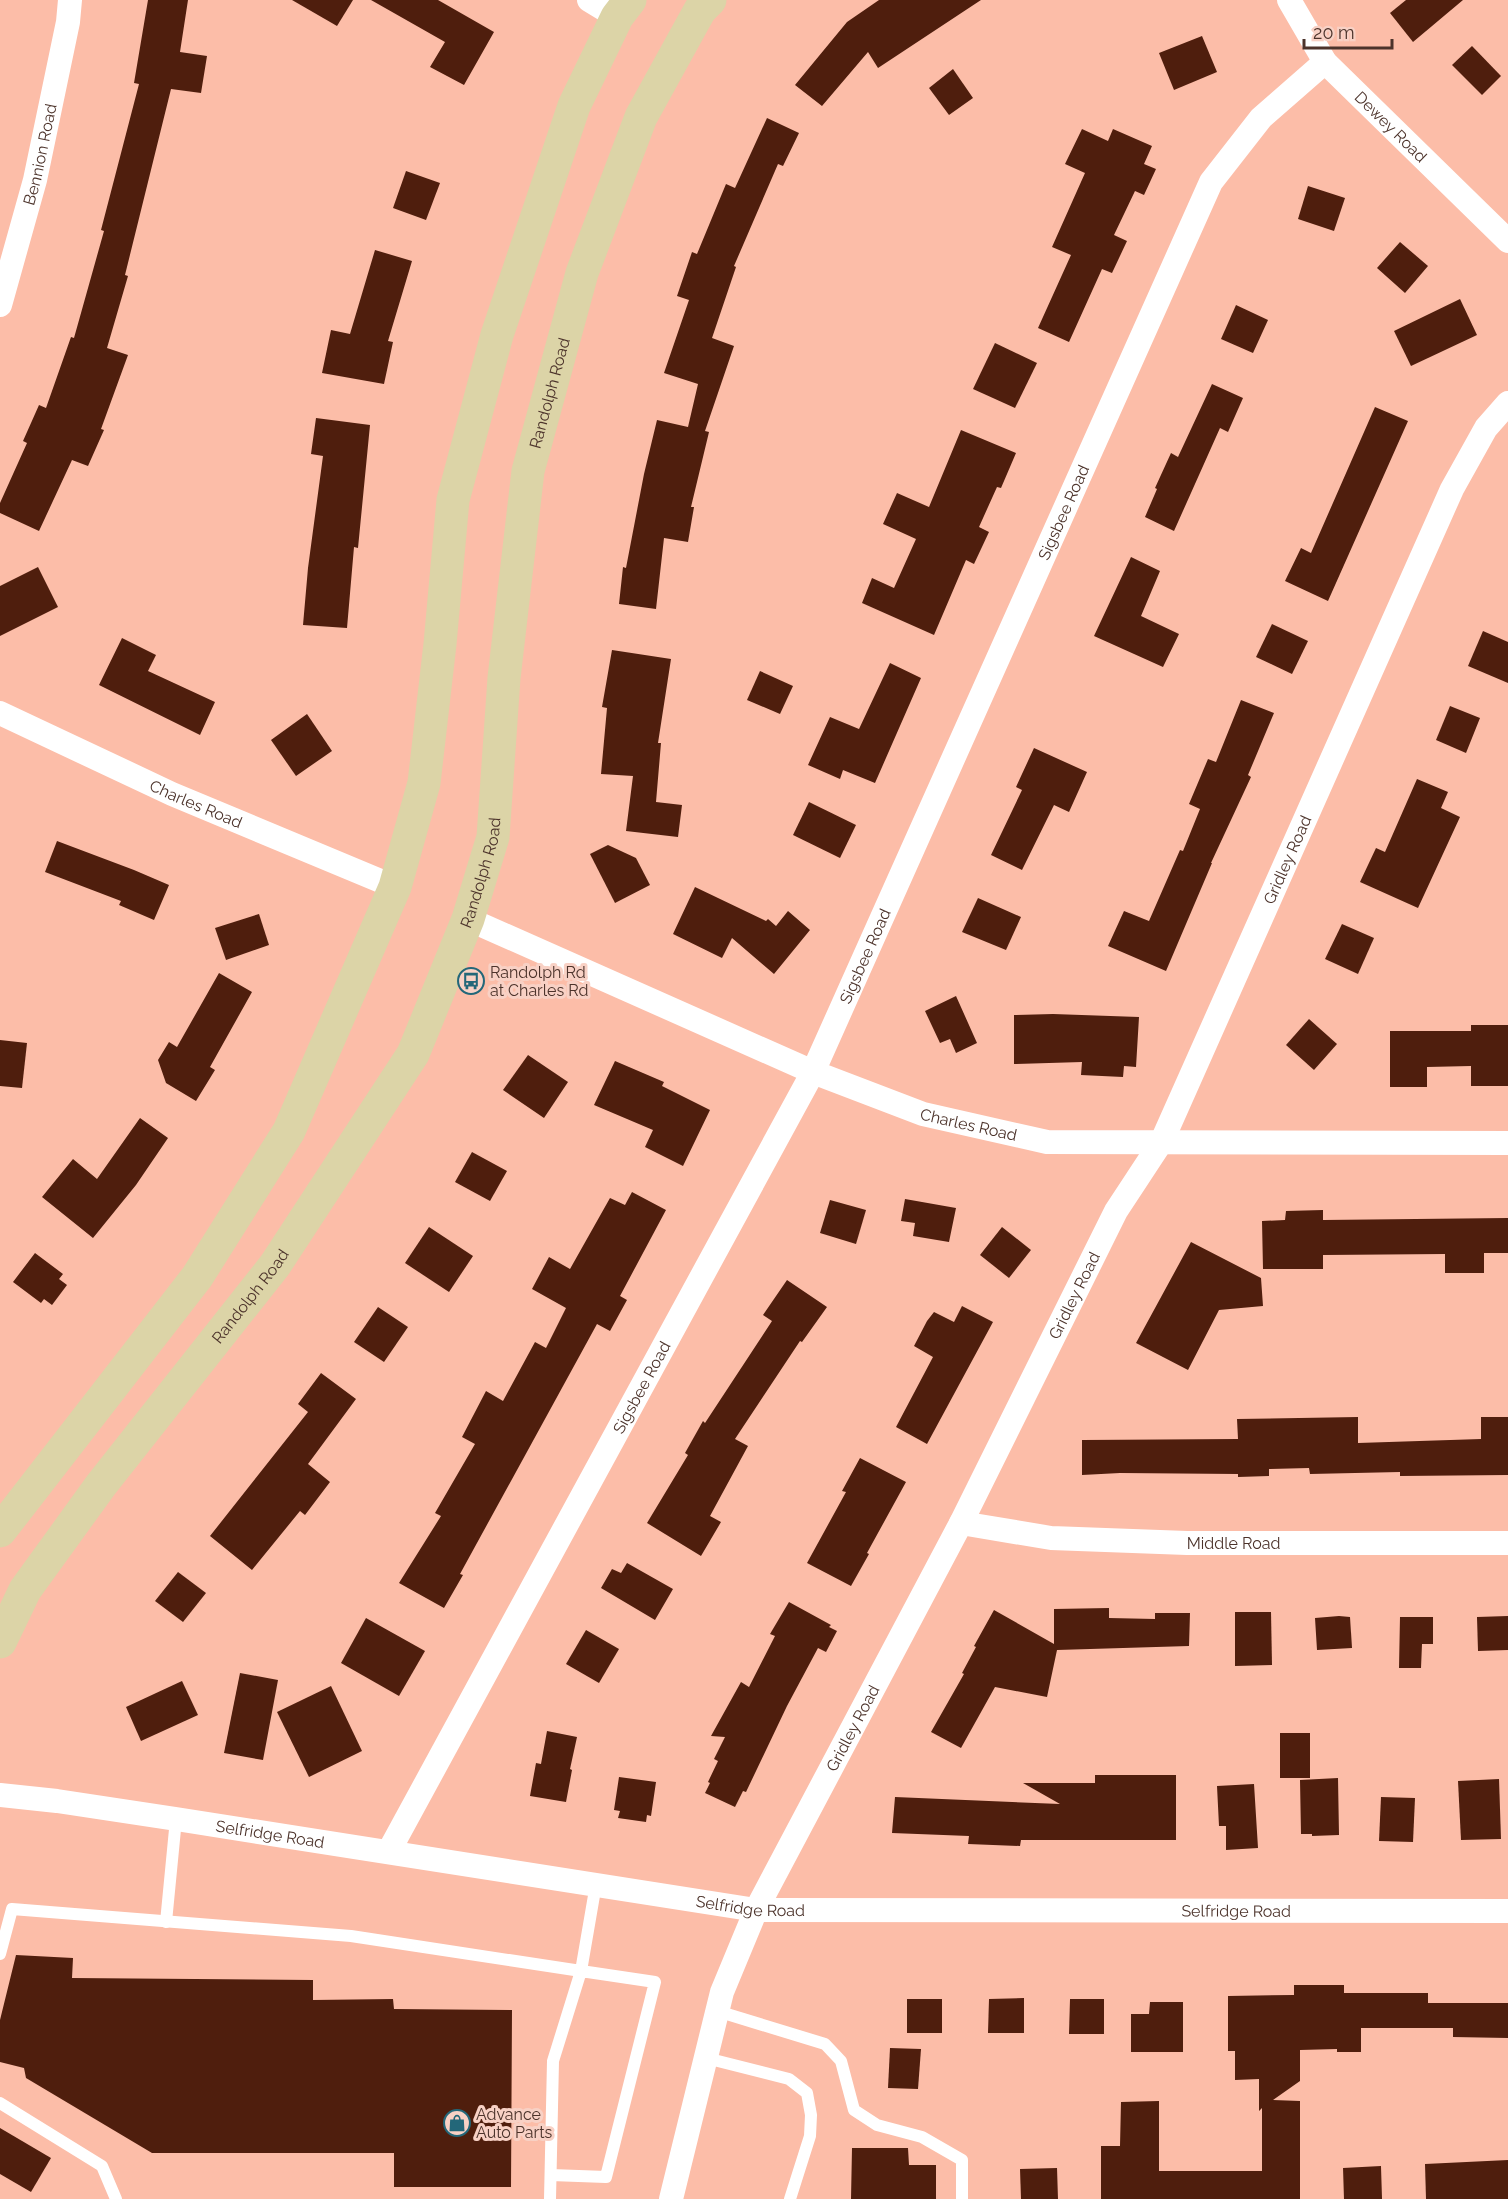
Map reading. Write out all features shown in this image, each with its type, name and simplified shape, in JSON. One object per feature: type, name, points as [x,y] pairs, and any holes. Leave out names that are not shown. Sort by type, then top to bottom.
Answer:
[{"type":"main road","name":"Randolph Road","points":[[0,1642],[25,1590],[101,1485],[275,1265],[413,1054],[468,919],[493,837],[504,678],[528,471],[582,273],[641,117],[700,10],[710,0]]},
{"type":"main road","points":[[5,1513],[197,1277],[289,1131],[394,887],[424,783],[453,500],[497,335],[574,106],[624,8]]},
{"type":"street","name":"Bennion Road","points":[[0,305],[35,180],[68,22],[70,0]]},
{"type":"street","points":[[589,0],[624,8]]},
{"type":"street","name":"Dewey Road","points":[[1289,0],[1325,62],[1508,241]]},
{"type":"street","name":"Sigsbee Road","points":[[389,1851],[813,1072],[1211,182],[1261,118],[1325,62]]},
{"type":"street","name":"Gridley Road","points":[[671,2199],[722,1992],[756,1910],[961,1523],[1116,1211],[1162,1141],[1452,489],[1486,428],[1508,403]]},
{"type":"street","name":"Charles Road","points":[[0,713],[172,794],[394,887]]},
{"type":"street","name":"Charles Road","points":[[468,919],[813,1072],[923,1114],[1047,1142],[1508,1143]]},
{"type":"street","name":"Middle Road","points":[[961,1523],[1062,1539],[1188,1543],[1508,1543]]},
{"type":"street","name":"Selfridge Road","points":[[0,1796],[57,1800],[756,1910],[1508,1911]]},
{"type":"lane","points":[[166,1922],[176,1819]]},
{"type":"lane","points":[[550,2199],[554,2061],[581,1971],[596,1884]]},
{"type":"lane","points":[[0,1954],[12,1909],[351,1936],[655,1982],[606,2177],[551,2175]]},
{"type":"lane","points":[[717,2011],[825,2044],[841,2061],[854,2110],[877,2126],[922,2137],[962,2160],[962,2199]]},
{"type":"lane","points":[[706,2058],[789,2079],[807,2092],[811,2115],[810,2136],[790,2199]]},
{"type":"lane","points":[[0,2103],[102,2166],[116,2199]]},
{"type":"building","points":[[148,0],[188,0],[180,52],[207,56],[201,93],[171,89],[125,275],[128,276],[107,348],[128,355],[101,429],[104,430],[88,466],[72,460],[39,531],[0,513],[0,503],[27,443],[23,441],[39,405],[46,408],[71,337],[74,338],[104,231],[101,230],[139,84],[134,83]]},
{"type":"building","points":[[292,0],[353,0],[337,26]]},
{"type":"building","points":[[371,0],[438,0],[494,32],[464,85],[430,67],[445,42]]},
{"type":"building","points":[[879,0],[981,0],[878,68],[868,52],[822,106],[795,85],[847,22]]},
{"type":"building","points":[[1406,0],[1463,0],[1413,42],[1390,13]]},
{"type":"building","points":[[1202,36],[1217,72],[1174,90],[1159,53]]},
{"type":"building","points":[[1472,46],[1501,76],[1482,95],[1452,65]]},
{"type":"building","points":[[953,69],[973,98],[949,115],[929,88]]},
{"type":"building","points":[[767,118],[799,133],[783,166],[778,164],[734,266],[736,267],[712,338],[734,346],[705,431],[709,432],[691,507],[694,507],[688,542],[664,538],[656,609],[619,604],[623,567],[626,568],[657,420],[688,427],[698,384],[664,373],[689,300],[677,296],[692,252],[697,254],[726,184],[735,188]]},
{"type":"building","points":[[1082,129],[1108,141],[1113,129],[1152,146],[1144,164],[1156,169],[1144,195],[1135,191],[1114,235],[1127,241],[1112,273],[1102,269],[1069,342],[1038,328],[1071,255],[1052,247],[1085,173],[1065,164]]},
{"type":"building","points":[[406,171],[440,183],[426,220],[393,208]]},
{"type":"building","points":[[1308,186],[1345,198],[1334,231],[1298,219]]},
{"type":"building","points":[[1400,242],[1428,266],[1405,293],[1377,268]]},
{"type":"building","points":[[375,250],[412,261],[388,341],[393,342],[384,384],[322,373],[331,330],[350,334]]},
{"type":"building","points":[[1460,299],[1477,335],[1411,366],[1394,331]]},
{"type":"building","points":[[1236,305],[1268,320],[1253,353],[1221,339]]},
{"type":"building","points":[[995,343],[1037,363],[1015,408],[973,389]]},
{"type":"building","points":[[1212,384],[1243,398],[1228,432],[1220,428],[1174,531],[1145,517],[1171,453],[1178,457]]},
{"type":"building","points":[[1375,407],[1408,421],[1328,601],[1285,581],[1301,548],[1311,553]]},
{"type":"building","points":[[316,418],[370,425],[358,548],[354,547],[347,628],[303,625],[323,456],[311,454]]},
{"type":"building","points":[[961,430],[1016,453],[1001,488],[997,487],[979,527],[989,532],[974,564],[966,560],[934,635],[862,603],[872,578],[894,588],[916,539],[883,524],[897,493],[929,507]]},
{"type":"building","points":[[1131,557],[1160,571],[1141,616],[1179,634],[1163,667],[1094,636]]},
{"type":"building","points":[[38,567],[58,607],[0,636],[0,586]]},
{"type":"building","points":[[1272,624],[1308,641],[1292,674],[1256,657]]},
{"type":"building","points":[[1483,631],[1508,642],[1508,683],[1468,666]]},
{"type":"building","points":[[122,638],[156,655],[148,671],[215,702],[200,735],[99,685]]},
{"type":"building","points":[[612,650],[671,659],[658,743],[661,743],[656,802],[682,805],[678,837],[626,831],[633,776],[601,774],[607,708],[602,707]]},
{"type":"building","points":[[890,663],[921,678],[875,783],[843,770],[840,779],[808,765],[830,717],[859,729]]},
{"type":"building","points":[[760,671],[793,686],[780,714],[747,700]]},
{"type":"building","points":[[1241,700],[1274,713],[1248,775],[1251,777],[1211,863],[1166,971],[1108,946],[1124,911],[1149,921],[1180,850],[1183,851],[1200,809],[1189,804],[1208,759],[1216,762]]},
{"type":"building","points":[[1450,706],[1480,718],[1466,753],[1436,740]]},
{"type":"building","points":[[307,714],[332,751],[296,776],[271,740]]},
{"type":"building","points":[[1034,748],[1087,772],[1069,812],[1054,805],[1022,870],[991,855],[1022,790],[1016,787]]},
{"type":"building","points":[[1417,779],[1448,792],[1441,808],[1460,817],[1418,908],[1360,882],[1376,848],[1385,852]]},
{"type":"building","points":[[809,802],[856,825],[840,858],[793,835]]},
{"type":"building","points":[[57,841],[169,885],[154,920],[119,905],[121,901],[45,872]]},
{"type":"building","points":[[608,845],[636,858],[650,885],[615,903],[590,854]]},
{"type":"building","points":[[695,887],[766,921],[768,919],[776,926],[788,911],[810,930],[774,974],[732,938],[722,958],[673,934]]},
{"type":"building","points":[[978,898],[1021,917],[1006,950],[962,932]]},
{"type":"building","points":[[259,914],[269,945],[226,960],[215,928]]},
{"type":"building","points":[[1342,924],[1374,938],[1358,974],[1325,959]]},
{"type":"building","points":[[219,973],[252,992],[210,1067],[215,1070],[196,1101],[166,1083],[158,1060],[169,1042],[177,1047]]},
{"type":"building","points":[[956,996],[977,1043],[956,1053],[950,1039],[940,1043],[925,1011]]},
{"type":"building","points":[[1014,1015],[1139,1017],[1136,1067],[1124,1066],[1123,1077],[1081,1075],[1082,1062],[1014,1064]]},
{"type":"building","points":[[1309,1019],[1337,1044],[1314,1070],[1286,1045]]},
{"type":"building","points":[[1471,1025],[1508,1025],[1508,1086],[1471,1086],[1471,1066],[1427,1067],[1427,1087],[1390,1087],[1390,1031],[1471,1031]]},
{"type":"building","points":[[0,1040],[27,1043],[22,1088],[0,1086]]},
{"type":"building","points":[[528,1055],[568,1082],[544,1118],[503,1090]]},
{"type":"building","points":[[615,1061],[664,1082],[662,1086],[710,1110],[683,1166],[645,1147],[653,1130],[594,1105]]},
{"type":"building","points":[[140,1118],[168,1138],[136,1185],[93,1238],[42,1197],[73,1159],[97,1179]]},
{"type":"building","points":[[472,1152],[507,1171],[490,1201],[455,1182]]},
{"type":"building","points":[[632,1192],[666,1210],[620,1296],[627,1300],[610,1331],[597,1324],[460,1574],[463,1575],[444,1608],[399,1583],[441,1516],[435,1513],[475,1444],[462,1437],[486,1391],[503,1401],[535,1342],[546,1348],[566,1308],[532,1289],[549,1257],[570,1269],[610,1198],[625,1205]]},
{"type":"building","points":[[905,1199],[956,1208],[949,1242],[913,1236],[915,1223],[901,1221]]},
{"type":"building","points":[[830,1200],[866,1210],[856,1244],[820,1233]]},
{"type":"building","points":[[1323,1210],[1323,1220],[1508,1218],[1508,1253],[1484,1253],[1484,1273],[1445,1273],[1445,1254],[1323,1255],[1323,1269],[1263,1269],[1262,1221],[1285,1220],[1286,1211]]},
{"type":"building","points":[[429,1227],[473,1256],[449,1292],[405,1263]]},
{"type":"building","points":[[1002,1227],[1031,1250],[1009,1278],[980,1255]]},
{"type":"building","points":[[1191,1242],[1261,1278],[1263,1306],[1219,1310],[1188,1370],[1136,1343]]},
{"type":"building","points":[[35,1253],[63,1274],[59,1279],[67,1285],[52,1305],[44,1299],[41,1303],[13,1282]]},
{"type":"building","points":[[787,1280],[827,1307],[802,1342],[800,1341],[735,1439],[748,1446],[710,1516],[721,1522],[701,1556],[647,1523],[688,1455],[685,1453],[703,1421],[705,1423],[772,1321],[763,1315]]},
{"type":"building","points":[[962,1306],[993,1322],[927,1444],[896,1427],[933,1357],[914,1346],[934,1312],[954,1322]]},
{"type":"building","points":[[378,1307],[408,1327],[384,1362],[354,1342]]},
{"type":"building","points":[[321,1373],[356,1399],[308,1464],[330,1482],[305,1515],[300,1511],[252,1570],[210,1536],[308,1412],[298,1404]]},
{"type":"building","points":[[1358,1417],[1358,1443],[1481,1439],[1481,1417],[1508,1417],[1508,1475],[1400,1476],[1400,1472],[1310,1474],[1309,1468],[1269,1469],[1269,1476],[1238,1477],[1238,1474],[1082,1475],[1082,1440],[1238,1439],[1237,1419]]},
{"type":"building","points":[[860,1458],[906,1482],[851,1586],[807,1563],[846,1492],[842,1491]]},
{"type":"building","points":[[627,1563],[673,1589],[655,1620],[601,1588],[612,1569],[621,1573]]},
{"type":"building","points":[[178,1572],[206,1593],[183,1622],[155,1601]]},
{"type":"building","points":[[789,1602],[831,1625],[829,1627],[837,1631],[826,1652],[818,1648],[746,1792],[743,1791],[735,1807],[705,1793],[718,1761],[714,1759],[725,1737],[711,1736],[741,1682],[749,1687],[775,1636],[770,1634]]},
{"type":"building","points":[[1109,1608],[1109,1618],[1155,1619],[1155,1613],[1190,1613],[1189,1646],[1057,1650],[1047,1697],[995,1687],[961,1748],[931,1732],[964,1674],[962,1673],[976,1647],[974,1646],[994,1610],[1054,1644],[1054,1609]]},
{"type":"building","points":[[1235,1612],[1271,1612],[1272,1665],[1235,1666]]},
{"type":"building","points":[[1508,1616],[1508,1650],[1478,1651],[1477,1617]]},
{"type":"building","points":[[1350,1617],[1352,1648],[1317,1650],[1315,1618]]},
{"type":"building","points":[[1400,1617],[1433,1617],[1433,1644],[1422,1644],[1421,1668],[1399,1668]]},
{"type":"building","points":[[366,1618],[425,1651],[399,1696],[341,1663]]},
{"type":"building","points":[[586,1630],[619,1649],[599,1683],[566,1664]]},
{"type":"building","points":[[240,1673],[278,1680],[263,1760],[224,1753]]},
{"type":"building","points":[[182,1681],[198,1715],[141,1741],[126,1707]]},
{"type":"building","points":[[331,1686],[362,1751],[309,1777],[277,1712]]},
{"type":"building","points":[[547,1731],[577,1737],[566,1802],[530,1796],[536,1763],[541,1764]]},
{"type":"building","points":[[1280,1733],[1310,1733],[1310,1778],[1280,1778]]},
{"type":"building","points":[[1095,1775],[1176,1775],[1176,1840],[1021,1840],[1020,1846],[968,1844],[969,1836],[892,1833],[895,1797],[1060,1804],[1023,1783],[1095,1783]]},
{"type":"building","points":[[619,1777],[656,1782],[651,1816],[647,1815],[646,1822],[618,1818],[620,1811],[614,1810]]},
{"type":"building","points":[[1338,1778],[1339,1835],[1301,1834],[1300,1780]]},
{"type":"building","points":[[1499,1779],[1501,1839],[1461,1840],[1458,1781]]},
{"type":"building","points":[[1254,1784],[1258,1848],[1226,1850],[1226,1826],[1219,1826],[1217,1786]]},
{"type":"building","points":[[1381,1797],[1415,1798],[1413,1842],[1379,1841]]},
{"type":"building","points":[[16,1955],[73,1958],[72,1978],[313,1980],[313,2000],[393,1999],[394,2009],[512,2010],[511,2187],[394,2187],[394,2153],[152,2153],[26,2078],[24,2068],[0,2062],[0,2020]]},
{"type":"building","points":[[1294,1985],[1344,1985],[1344,1993],[1428,1993],[1428,2003],[1508,2003],[1508,2038],[1453,2037],[1453,2028],[1361,2028],[1361,2052],[1337,2052],[1337,2049],[1300,2050],[1300,2081],[1273,2100],[1300,2101],[1300,2199],[1101,2199],[1101,2146],[1120,2146],[1121,2102],[1159,2101],[1159,2171],[1262,2171],[1262,2108],[1259,2111],[1259,2079],[1235,2080],[1235,2051],[1228,2051],[1228,1996],[1294,1995]]},
{"type":"building","points":[[1024,1998],[1024,2033],[988,2033],[989,1999]]},
{"type":"building","points":[[907,1999],[942,1999],[942,2033],[907,2033]]},
{"type":"building","points":[[1070,1999],[1104,1999],[1104,2034],[1069,2034]]},
{"type":"building","points":[[1150,2002],[1183,2002],[1183,2052],[1131,2052],[1131,2014],[1149,2014]]},
{"type":"building","points":[[890,2048],[921,2049],[918,2089],[888,2088]]},
{"type":"building","points":[[0,2128],[51,2158],[31,2192],[0,2174]]},
{"type":"building","points":[[852,2148],[908,2148],[909,2165],[936,2165],[936,2199],[851,2199]]},
{"type":"building","points":[[1508,2160],[1508,2199],[1426,2199],[1425,2164]]},
{"type":"building","points":[[1381,2166],[1382,2199],[1344,2199],[1343,2168]]},
{"type":"building","points":[[1057,2168],[1058,2199],[1021,2199],[1020,2169]]},
{"type":"place","name":"Randolph Rd at Charles Rd","points":[[471,981]]},
{"type":"place","name":"Advance Auto Parts","points":[[457,2123]]}]
